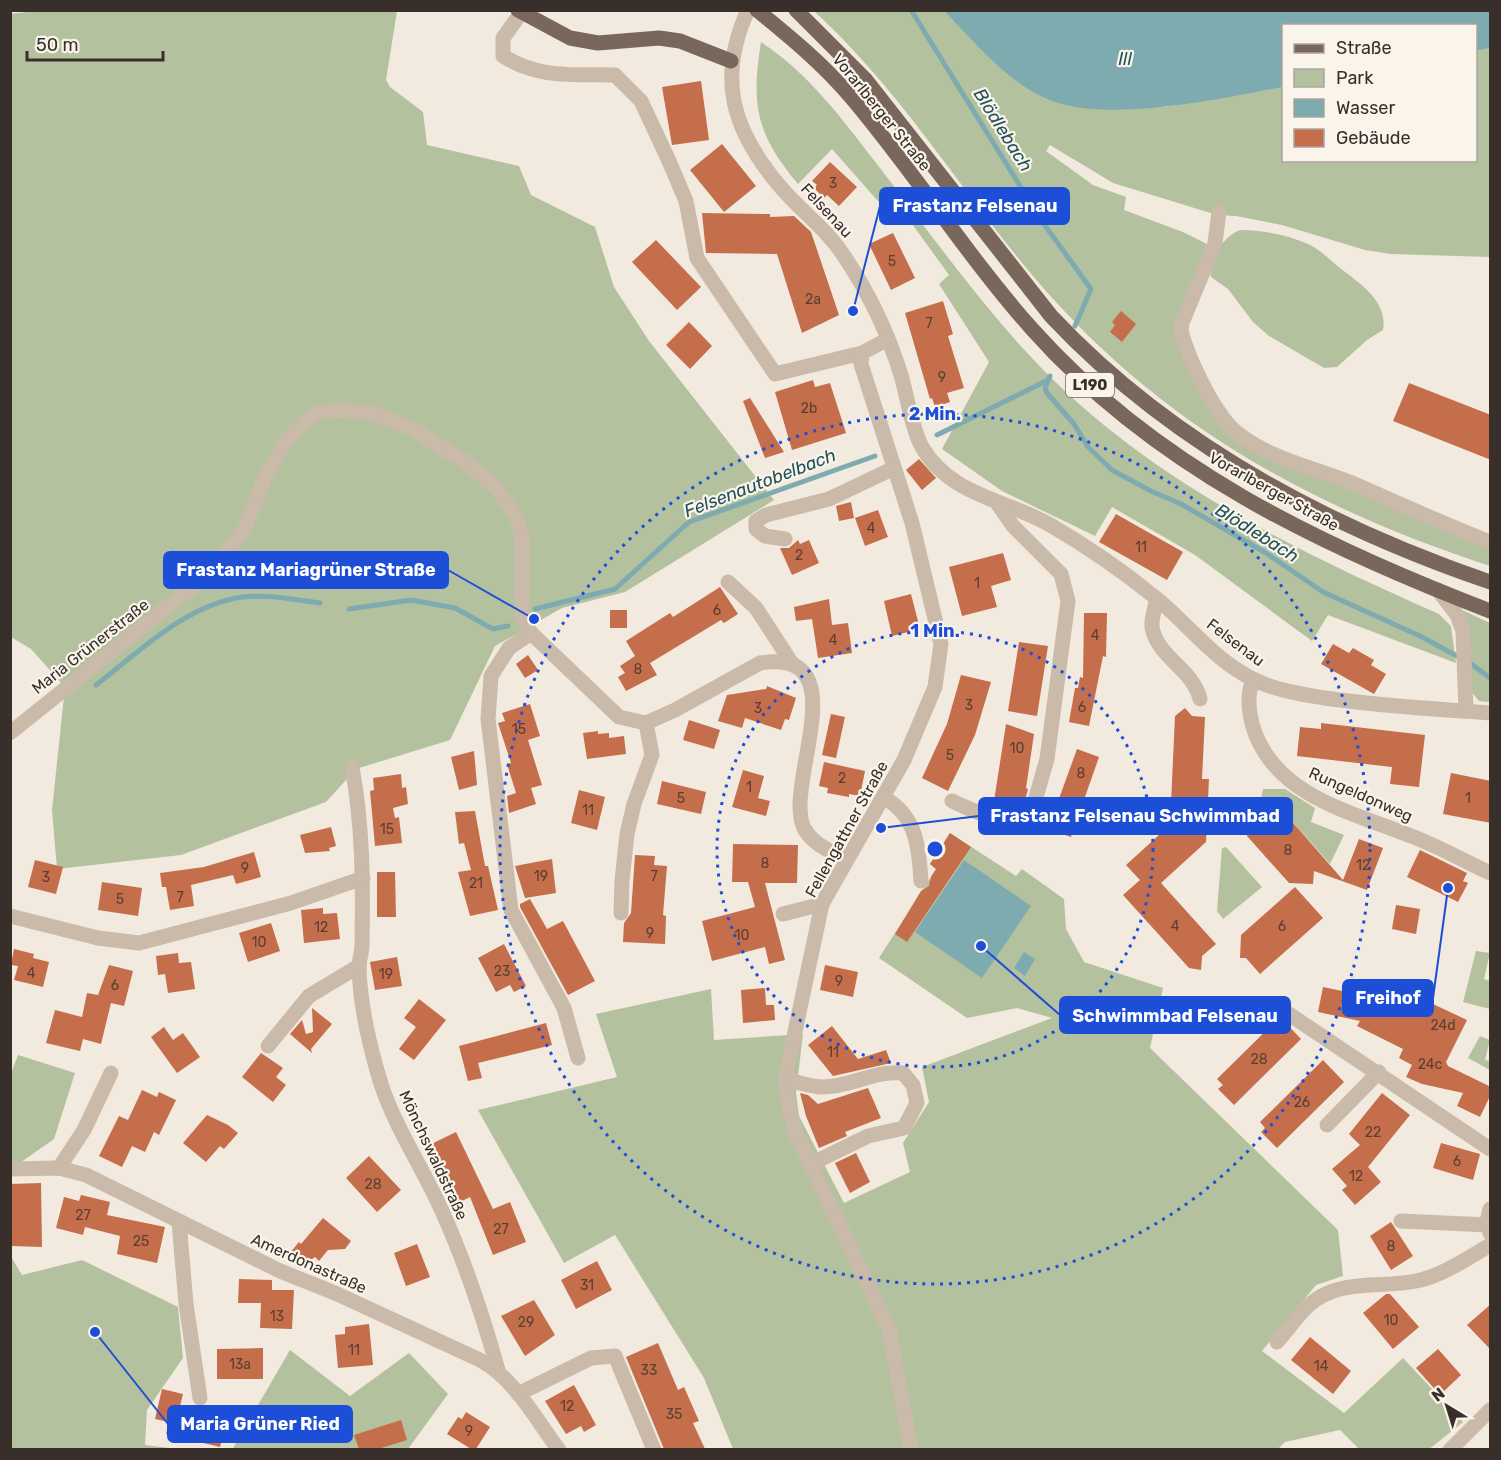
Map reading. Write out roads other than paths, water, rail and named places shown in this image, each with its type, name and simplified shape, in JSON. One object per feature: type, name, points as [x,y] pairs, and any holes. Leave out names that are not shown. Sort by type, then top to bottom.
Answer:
[{"type":"main road","name":"Vorarlberger Straße","points":[[758,10],[819,62],[849,94],[977,262],[1033,331],[1126,418],[1202,473],[1245,500],[1347,552],[1491,611]]},
{"type":"main road","name":"Vorarlberger Straße","points":[[796,10],[866,79],[1051,316],[1076,343],[1143,402],[1225,460],[1295,500],[1405,550],[1491,582]]},
{"type":"main road","points":[[521,11],[570,38],[598,43],[669,40],[732,57]]},
{"type":"street","name":"Felsenau","points":[[748,10],[732,57],[732,89],[742,133],[779,186],[817,221],[844,255],[888,339],[921,445],[936,464],[977,495],[1050,524],[1157,599],[1211,648],[1253,680],[1294,693],[1374,705],[1491,713]]},
{"type":"street","points":[[521,11],[503,38],[503,56],[519,66],[541,74],[615,75],[641,101],[686,201],[698,258],[775,374],[862,353],[888,339]]},
{"type":"street","points":[[1219,212],[1215,243],[1182,323],[1181,331],[1212,401],[1224,418],[1247,439],[1274,454],[1352,483],[1396,504],[1491,542]]},
{"type":"street","name":"Fellengattner Straße","points":[[862,353],[861,364],[912,524],[941,644],[934,687],[904,760],[822,904],[785,1079],[789,1109],[796,1134],[889,1329],[911,1449]]},
{"type":"street","name":"Maria Grünerstraße","points":[[10,733],[211,572],[244,530],[265,477],[288,438],[314,414],[335,410],[372,413],[411,428],[467,463],[496,488],[517,518],[522,537],[522,615],[531,633],[619,717],[646,723]]},
{"type":"street","points":[[785,539],[765,536],[756,529],[756,521],[766,515],[829,499],[894,468]]},
{"type":"street","name":"Felsenau","points":[[952,801],[988,817],[1014,823],[1030,818],[1047,759],[1068,601],[1061,574],[1013,526],[997,503]]},
{"type":"street","points":[[728,582],[756,608],[793,665],[811,684],[813,706],[801,811],[804,829],[815,843],[846,859]]},
{"type":"street","points":[[1438,590],[1457,615],[1464,639],[1466,711]]},
{"type":"street","points":[[1157,599],[1152,626],[1158,641],[1168,656],[1197,683],[1200,699]]},
{"type":"street","points":[[531,633],[509,648],[491,676],[488,719],[511,910],[564,1008],[578,1058]]},
{"type":"street","points":[[621,913],[627,834],[634,804],[652,755],[646,723],[675,710],[760,663],[774,661],[793,665]]},
{"type":"street","name":"Rungeldonweg","points":[[1253,680],[1249,690],[1250,719],[1259,744],[1274,766],[1304,792],[1414,837],[1491,873]]},
{"type":"street","name":"Mönchswaldstraße","points":[[352,767],[359,801],[363,878],[362,949],[359,966],[365,1016],[381,1083],[402,1138],[442,1210],[486,1325],[498,1370]]},
{"type":"street","points":[[883,796],[904,812],[912,825],[920,850],[921,880]]},
{"type":"street","points":[[10,916],[98,938],[139,943],[291,903],[363,878]]},
{"type":"street","points":[[783,914],[822,904]]},
{"type":"street","points":[[268,1046],[309,996],[359,966]]},
{"type":"street","points":[[1289,1014],[1491,1149]]},
{"type":"street","points":[[785,1079],[821,1087],[840,1085],[889,1072],[903,1073],[913,1085],[917,1103],[904,1128],[868,1136],[810,1164]]},
{"type":"street","points":[[1327,1125],[1379,1072]]},
{"type":"street","points":[[59,1168],[84,1130],[111,1073]]},
{"type":"street","name":"Amerdonastraße","points":[[10,1169],[59,1168],[86,1174],[280,1271],[335,1293],[498,1370],[559,1449]]},
{"type":"street","points":[[1401,1221],[1489,1231],[1491,1209]]},
{"type":"street","points":[[179,1222],[186,1304],[200,1398]]},
{"type":"street","points":[[1277,1342],[1313,1302],[1329,1292],[1355,1286],[1418,1281],[1461,1263],[1491,1245]]},
{"type":"street","points":[[518,1394],[591,1358],[615,1356],[654,1449]]},
{"type":"street","points":[[1450,1449],[1491,1410]]},
{"type":"water","name":"Ill","points":[[944,11],[1490,11],[1490,48],[1477,51],[1477,24],[1282,24],[1282,87],[1167,106],[1104,110],[1076,107],[1052,101],[1021,85],[994,62]]},
{"type":"water","points":[[964,860],[1031,906],[982,978],[915,932]]},
{"type":"water","points":[[1024,952],[1035,959],[1025,976],[1014,968]]},
{"type":"waterway","name":"Blödlebach","points":[[911,10],[1041,220],[1091,289],[1075,326]]},
{"type":"waterway","name":"Blödlebach","points":[[1050,376],[1045,388],[1047,393],[1074,424],[1088,447],[1112,470],[1181,504],[1266,553],[1323,592],[1420,636],[1470,663],[1490,678]]},
{"type":"waterway","name":"Felsenautobelbach","points":[[937,435],[1048,380]]},
{"type":"waterway","name":"Felsenautobelbach","points":[[535,609],[615,589],[689,522],[875,456]]},
{"type":"waterway","name":"Felsenautobelbach","points":[[96,685],[164,632],[202,609],[221,602],[242,597],[261,596],[320,603]]},
{"type":"waterway","name":"Felsenautobelbach","points":[[349,609],[411,600],[455,608],[493,629],[508,626]]},
{"type":"place","name":"Frastanz Felsenau","points":[[853,311]]},
{"type":"place","name":"Frastanz Mariagrüner Straße","points":[[534,619]]},
{"type":"place","name":"Frastanz Felsenau Schwimmbad","points":[[881,828]]},
{"type":"place","name":"Freihof","points":[[1448,888]]},
{"type":"place","name":"Schwimmbad Felsenau","points":[[981,946]]},
{"type":"place","name":"Maria Grüner Ried","points":[[95,1332]]}]
